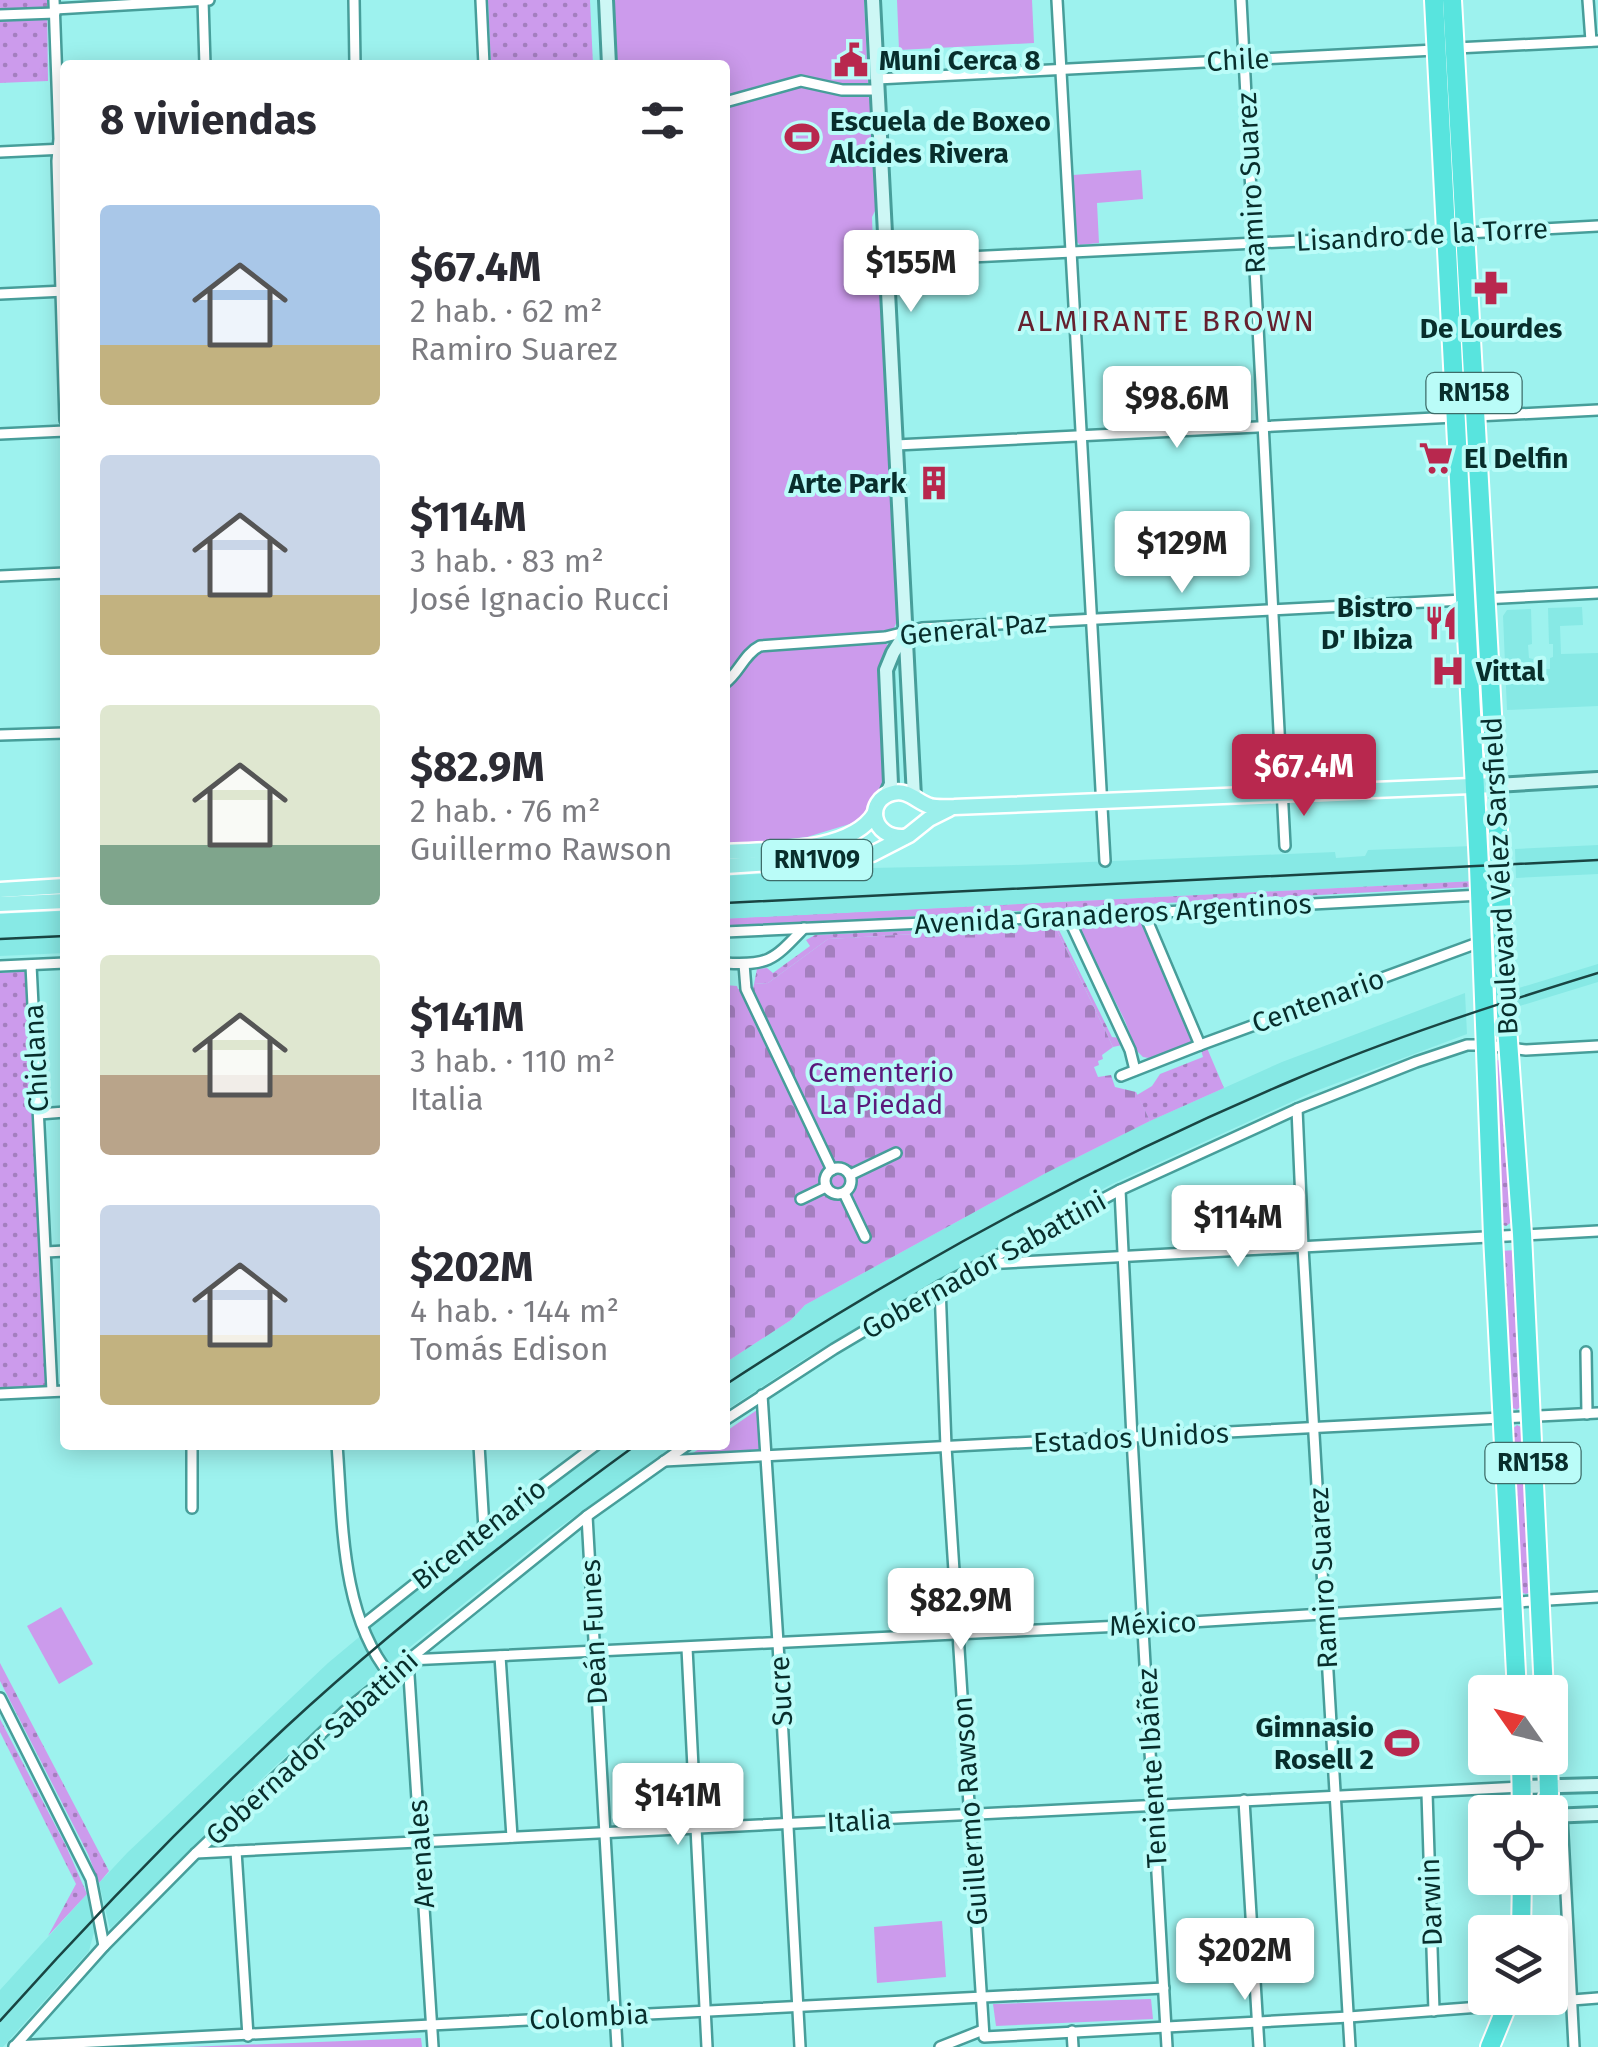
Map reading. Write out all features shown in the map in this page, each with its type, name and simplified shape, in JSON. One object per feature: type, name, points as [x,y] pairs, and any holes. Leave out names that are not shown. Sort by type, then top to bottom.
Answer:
[{"type":"highway","name":"Boulevard Vélez Sarsfield","points":[[1434,0],[1446,49],[1465,233],[1543,1675]]},
{"type":"highway","name":"Boulevard Vélez Sarsfield","points":[[1452,0],[1446,49],[1446,234],[1516,1675]]},
{"type":"highway","points":[[1547,1795],[1549,1775]]},
{"type":"highway","points":[[1490,2047],[1503,2015]]},
{"type":"main road","points":[[606,0],[609,60]]},
{"type":"main road","points":[[872,0],[914,797],[921,808],[918,827]]},
{"type":"main road","points":[[886,795],[890,784],[886,670],[906,632]]},
{"type":"main road","points":[[1496,785],[1598,779]]},
{"type":"main road","name":"RN1V09","points":[[730,852],[828,842],[860,830],[886,795],[902,792],[931,806],[954,807],[1496,785]]},
{"type":"main road","name":"RN1V09","points":[[730,866],[864,856],[904,838],[937,814],[954,807]]},
{"type":"main road","name":"RN1V09","points":[[875,813],[883,832],[893,838],[904,838]]},
{"type":"main road","points":[[0,890],[60,886]]},
{"type":"main road","points":[[0,904],[60,901]]},
{"type":"main road","points":[[1538,1795],[1549,1787],[1598,1785]]},
{"type":"main road","points":[[1568,1815],[1598,1814]]},
{"type":"street","points":[[0,15],[55,7],[205,0],[205,60]]},
{"type":"street","points":[[354,0],[355,60]]},
{"type":"street","points":[[481,0],[484,60]]},
{"type":"street","points":[[1057,0],[1105,860]]},
{"type":"street","name":"Ramiro Suarez","points":[[1242,0],[1286,846]]},
{"type":"street","points":[[1588,0],[1594,41]]},
{"type":"street","points":[[55,7],[60,109]]},
{"type":"street","name":"Chile","points":[[730,101],[801,82],[842,90],[1060,70],[1594,41]]},
{"type":"street","points":[[0,152],[60,150]]},
{"type":"street","points":[[60,154],[56,161],[60,235]]},
{"type":"street","name":"Lisandro de la Torre","points":[[886,261],[1598,226]]},
{"type":"street","points":[[0,294],[60,291]]},
{"type":"street","points":[[896,445],[1598,410]]},
{"type":"street","points":[[0,434],[60,431]]},
{"type":"street","points":[[0,576],[60,573]]},
{"type":"street","name":"General Paz","points":[[730,680],[760,646],[885,637],[922,628],[1598,593]]},
{"type":"street","points":[[0,736],[60,733]]},
{"type":"street","name":"Avenida Granaderos Argentinos","points":[[730,932],[1500,894]]},
{"type":"street","points":[[1144,913],[1200,1045]]},
{"type":"street","points":[[1068,917],[1130,1050],[1134,1070]]},
{"type":"street","points":[[730,964],[760,964],[776,956],[804,928]]},
{"type":"street","name":"Centenario","points":[[1121,1076],[1502,934]]},
{"type":"street","points":[[0,966],[60,963]]},
{"type":"street","points":[[744,964],[746,989],[832,1170]]},
{"type":"street","name":"Chiclana","points":[[32,965],[52,1391]]},
{"type":"street","name":"Gobernador Sabattini","points":[[730,1417],[834,1348],[940,1286],[1120,1190],[1298,1109],[1416,1062],[1468,1046],[1526,1050],[1598,1046]]},
{"type":"street","name":"Ramiro Suarez","points":[[1298,1109],[1350,2047]]},
{"type":"street","points":[[39,1114],[60,1112]]},
{"type":"street","points":[[850,1175],[896,1153]]},
{"type":"street","points":[[842,1168],[850,1175],[850,1188],[844,1194],[836,1195],[826,1187],[826,1176],[832,1170],[842,1168]]},
{"type":"street","points":[[801,1199],[826,1187]]},
{"type":"street","name":"Teniente Ibáñez","points":[[1120,1190],[1166,2047]]},
{"type":"street","points":[[844,1194],[865,1237]]},
{"type":"street","points":[[981,1264],[1598,1231]]},
{"type":"street","points":[[46,1252],[60,1251]]},
{"type":"street","name":"Guillermo Rawson","points":[[940,1286],[946,1446],[984,2033]]},
{"type":"street","points":[[1586,1352],[1593,1413]]},
{"type":"street","points":[[0,1394],[60,1390]]},
{"type":"street","name":"Sucre","points":[[762,1396],[800,2047]]},
{"type":"street","name":"Estados Unidos","points":[[664,1461],[1593,1413]]},
{"type":"street","points":[[192,1450],[192,1508]]},
{"type":"street","points":[[337,1450],[347,1576],[378,1659],[390,1675]]},
{"type":"street","points":[[479,1450],[484,1530]]},
{"type":"street","name":"Bicentenario","points":[[364,1626],[589,1450]]},
{"type":"street","name":"Gobernador Sabattini","points":[[14,2047],[104,1946],[311,1742],[587,1516],[680,1450]]},
{"type":"street","name":"Deán Funes","points":[[587,1516],[617,2047]]},
{"type":"street","name":"México","points":[[408,1660],[1143,1625],[1598,1597]]},
{"type":"street","points":[[687,1648],[707,2047]]},
{"type":"street","points":[[500,1656],[512,1838]]},
{"type":"street","name":"Arenales","points":[[408,1660],[433,2047]]},
{"type":"street","points":[[0,1698],[92,1879],[104,1946]]},
{"type":"street","points":[[1549,1787],[1551,1795]]},
{"type":"street","name":"Italia","points":[[196,1853],[1244,1800],[1427,1793],[1468,1798]]},
{"type":"street","name":"Darwin","points":[[1427,1793],[1434,2011]]},
{"type":"street","points":[[1244,1800],[1259,2047]]},
{"type":"street","points":[[236,1851],[248,2036]]},
{"type":"street","points":[[1563,1895],[1574,2047]]},
{"type":"street","name":"Colombia","points":[[14,2047],[1164,1988]]},
{"type":"street","points":[[1568,2000],[1598,1998]]},
{"type":"street","points":[[940,2047],[984,2033],[1258,2022],[1468,2006]]},
{"type":"street","points":[[1072,2032],[1073,2047]]},
{"type":"shaded area","points":[[1582,607],[1583,625],[1560,626],[1561,654],[1598,653],[1598,706],[1507,710],[1503,616],[1507,610],[1531,609],[1529,658],[1533,659],[1534,669],[1550,669],[1553,644],[1549,644],[1548,608]]},
{"type":"shaded area","points":[[1598,845],[1598,874],[1516,878],[1515,849]]},
{"type":"shaded area","points":[[1473,846],[1475,881],[730,919],[730,876],[1335,852],[1336,858],[1365,856],[1368,850]]},
{"type":"shaded area","points":[[60,911],[60,953],[0,956],[0,914]]},
{"type":"shaded area","points":[[1598,964],[1598,982],[1510,1009],[1509,991]]},
{"type":"shaded area","points":[[1465,993],[1467,1034],[1313,1092],[1112,1184],[923,1288],[730,1408],[730,1360],[791,1320],[805,1305],[1046,1173],[1282,1062]]},
{"type":"shaded area","points":[[597,1450],[668,1450],[550,1534],[384,1668],[274,1767],[110,1929],[99,1883],[328,1663],[430,1578]]},
{"type":"shaded area","points":[[87,1894],[94,1932],[89,1951],[0,2047],[0,1990]]},
{"type":"green space","points":[[0,0],[47,0],[48,81],[0,83]]},
{"type":"green space","points":[[488,0],[590,0],[593,60],[491,60]]},
{"type":"green space","points":[[611,0],[864,0],[866,86],[844,87],[808,79],[730,98],[730,60],[614,60]]},
{"type":"green space","points":[[897,0],[1032,0],[1034,43],[899,50]]},
{"type":"green space","points":[[801,84],[863,94],[871,104],[876,209],[867,268],[879,275],[898,619],[886,633],[760,642],[751,646],[737,665],[763,649],[885,641],[889,648],[881,669],[884,786],[864,815],[853,823],[807,837],[730,845],[730,683],[734,680],[730,680],[730,103]]},
{"type":"green space","points":[[1141,170],[1143,199],[1097,203],[1099,243],[1080,245],[1073,175]]},
{"type":"green space","points":[[1475,881],[1472,887],[730,926],[730,919]]},
{"type":"green space","points":[[1066,902],[1066,908],[730,926],[730,919]]},
{"type":"green space","points":[[1137,920],[1145,926],[1192,1040],[1149,1058],[1136,1050],[1079,928],[1083,923]]},
{"type":"green space","points":[[1056,924],[1112,1037],[1119,1038],[1122,1045],[1113,1047],[1055,926],[828,939],[768,983],[754,984],[757,969],[767,968],[773,973],[810,946],[806,940],[815,935]]},
{"type":"green space","name":"Cementerio La Piedad","points":[[1055,926],[1113,1047],[1094,1067],[1098,1077],[1111,1075],[1115,1087],[1136,1092],[1150,1121],[1046,1173],[805,1305],[791,1320],[730,1360],[730,985],[753,989],[754,984],[768,983],[828,939]]},
{"type":"green space","points":[[28,971],[47,1386],[0,1388],[0,973]]},
{"type":"green space","points":[[1207,1048],[1224,1088],[1150,1121],[1137,1095],[1152,1086],[1160,1074],[1203,1057],[1201,1050]]},
{"type":"green space","points":[[1498,1060],[1513,1221],[1506,1226],[1500,1224],[1492,1063]]},
{"type":"green space","points":[[1516,1250],[1524,1403],[1517,1410],[1509,1406],[1500,1251]]},
{"type":"green space","points":[[757,1410],[760,1449],[687,1457],[698,1450],[730,1450],[730,1429]]},
{"type":"green space","points":[[1517,1425],[1523,1428],[1531,1592],[1526,1594],[1520,1592],[1510,1431]]},
{"type":"green space","points":[[61,1607],[93,1664],[59,1684],[27,1626]]},
{"type":"green space","points":[[0,1663],[109,1871],[99,1883],[0,1681]]},
{"type":"green space","points":[[0,1719],[87,1894],[48,1936],[76,1884],[0,1732]]},
{"type":"green space","points":[[942,1921],[946,1977],[877,1983],[874,1927]]},
{"type":"green space","points":[[1151,1999],[1153,2019],[996,2026],[993,2004]]},
{"type":"green space","points":[[421,2038],[422,2047],[186,2047]]},
{"type":"railway","points":[[730,903],[1598,860]]},
{"type":"railway","points":[[0,939],[60,936]]},
{"type":"railway","points":[[730,1382],[931,1260],[1144,1147],[1367,1050],[1598,973]]},
{"type":"railway","points":[[0,2021],[176,1834],[328,1689],[457,1581],[629,1450]]},
{"type":"place","name":"Muni Cerca 8","points":[[851,60]]},
{"type":"place","name":"Escuela de Boxeo Alcides Rivera","points":[[802,137]]},
{"type":"place","name":"De Lourdes","points":[[1491,288]]},
{"type":"place","name":"El Delfin","points":[[1436,458]]},
{"type":"place","name":"Arte Park","points":[[934,483]]},
{"type":"place","name":"Bistro D' Ibiza","points":[[1441,623]]},
{"type":"place","name":"Vittal","points":[[1448,671]]},
{"type":"place","name":"Gimnasio Rosell 2","points":[[1402,1743]]},
{"type":"district","name":"ALMIRANTE BROWN","points":[[1167,321]]}]
